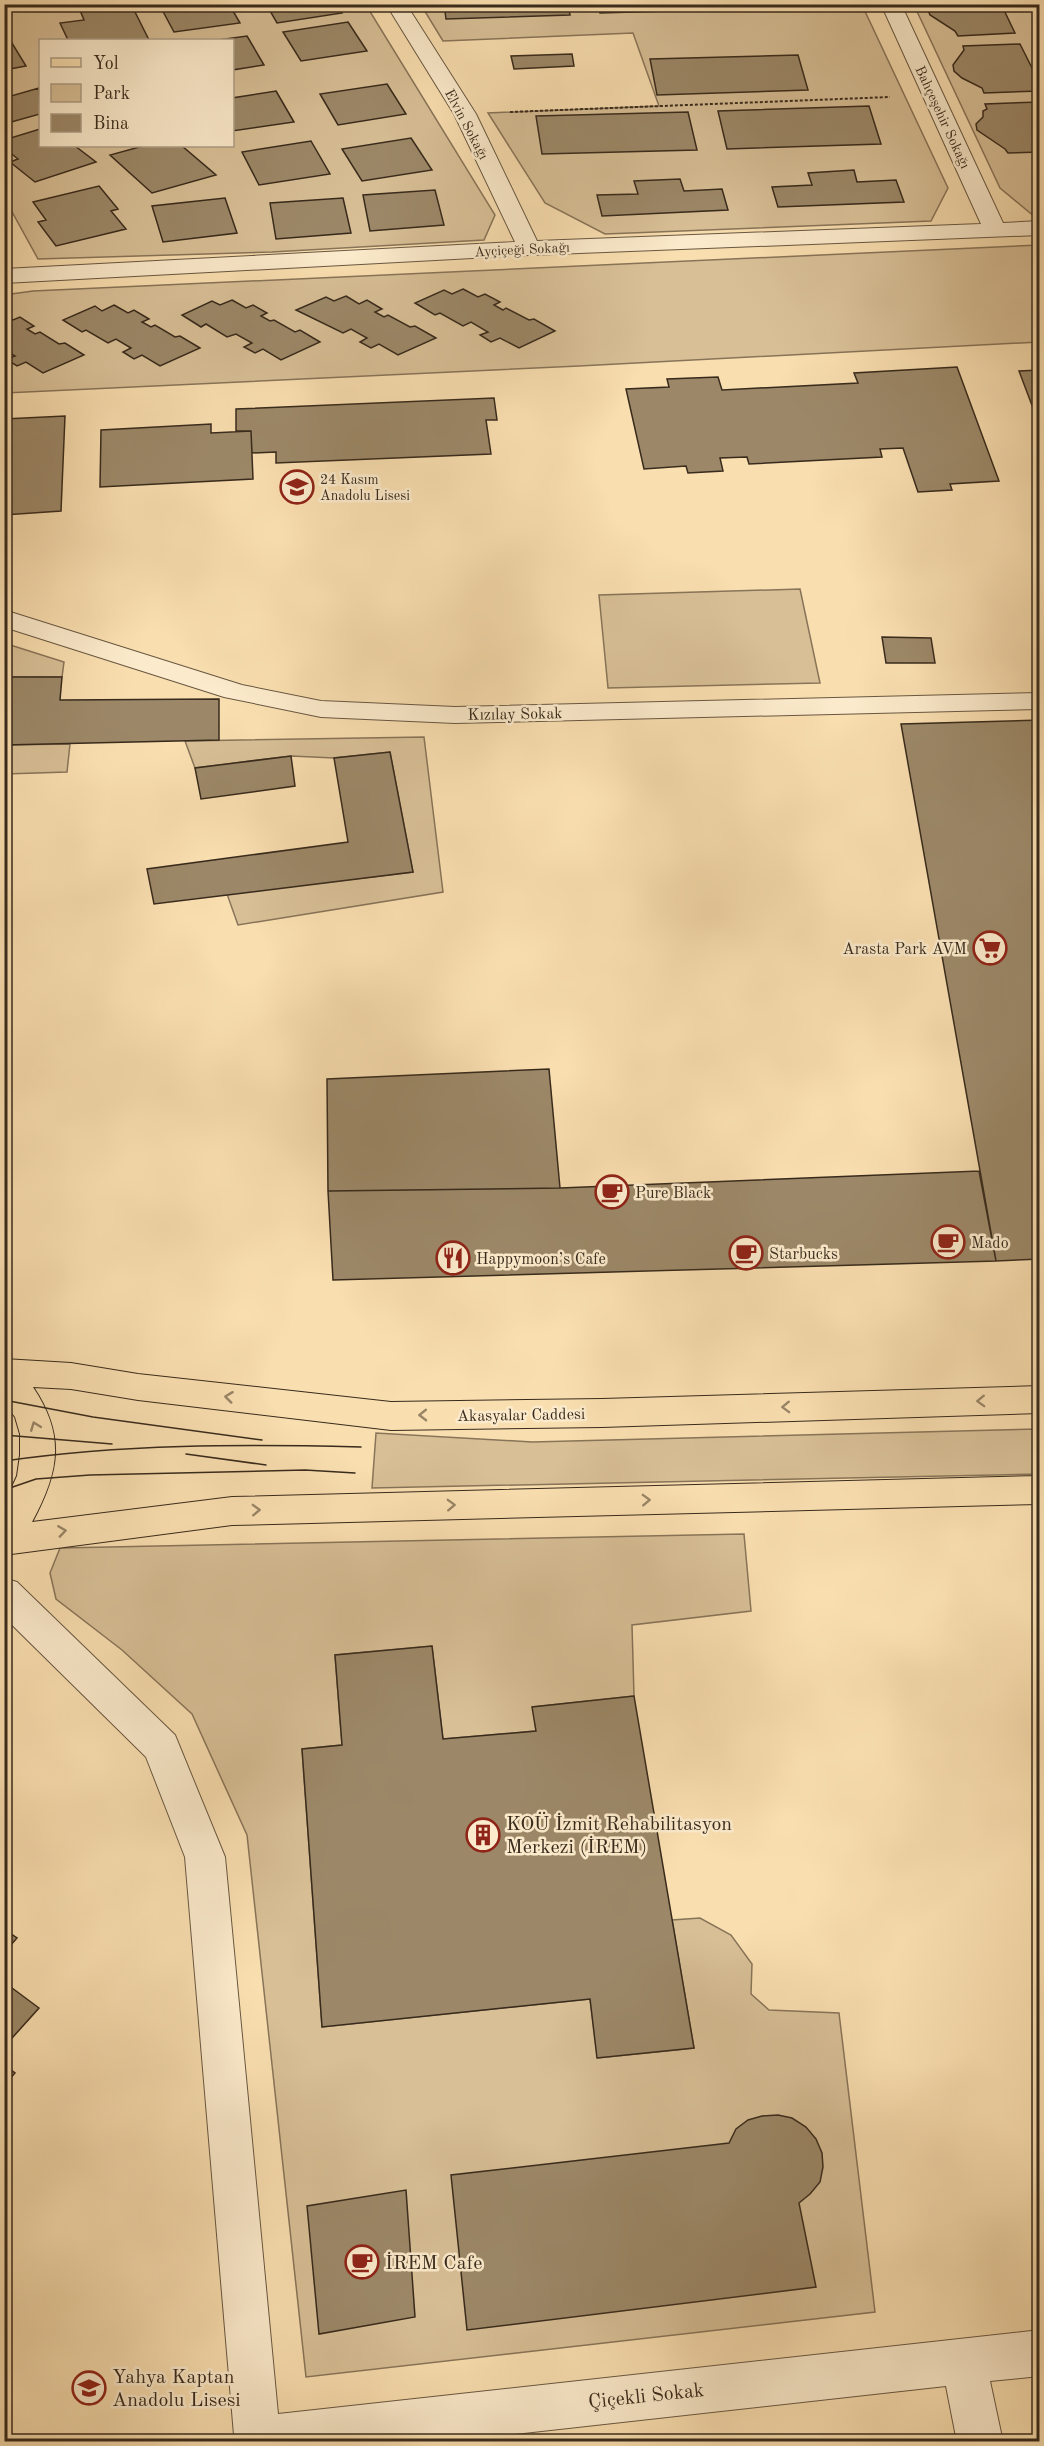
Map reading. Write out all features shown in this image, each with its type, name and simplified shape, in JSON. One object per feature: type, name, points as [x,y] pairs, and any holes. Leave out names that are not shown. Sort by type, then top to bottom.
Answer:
[{"type":"main road","name":"Akasyalar Caddesi","points":[[4,1372],[71,1376],[138,1387],[391,1416],[602,1413],[1040,1400]]},
{"type":"main road","points":[[4,1382],[27,1406],[40,1439],[36,1479],[18,1518],[4,1531]]},
{"type":"main road","points":[[4,1540],[232,1511],[1040,1490]]},
{"type":"street","name":"Elvin Sokağı","points":[[396,4],[465,114],[529,248]]},
{"type":"street","name":"Bahçeşehir Sokağı","points":[[891,4],[995,230]]},
{"type":"street","name":"Ayçiçeği Sokağı","points":[[4,276],[529,248],[1040,228]]},
{"type":"street","name":"Kızılay Sokak","points":[[4,618],[246,694],[321,709],[455,715],[1040,701]]},
{"type":"street","points":[[4,1593],[161,1747],[205,1857],[255,2440]]},
{"type":"street","name":"Çiçekli Sokak","points":[[255,2440],[1040,2353]]},
{"type":"street","points":[[963,2360],[980,2442]]},
{"type":"path","points":[[465,114],[933,95]]},
{"type":"green space","points":[[4,5],[366,5],[495,215],[484,240],[272,252],[38,259],[5,199]]},
{"type":"green space","points":[[421,5],[862,5],[948,188],[931,221],[605,234],[545,203],[488,113],[659,106],[633,33],[443,41]]},
{"type":"green space","points":[[914,5],[1039,5],[1039,217],[1035,217],[1000,188]]},
{"type":"green space","points":[[1040,245],[1039,342],[5,393],[4,295],[33,291]]},
{"type":"green space","points":[[800,589],[820,683],[608,688],[599,595]]},
{"type":"green space","points":[[4,643],[64,662],[62,677],[5,677]]},
{"type":"green space","points":[[424,737],[443,892],[238,925],[227,894],[413,872],[390,752],[334,758],[291,756],[195,768],[185,741]]},
{"type":"green space","points":[[70,744],[67,772],[5,774],[5,745]]},
{"type":"green space","points":[[1039,1429],[1039,1474],[372,1488],[376,1433],[532,1442]]},
{"type":"green space","points":[[744,1534],[751,1611],[632,1625],[634,1696],[533,1707],[536,1731],[443,1739],[432,1646],[335,1655],[342,1745],[302,1749],[322,2027],[590,1999],[598,2058],[694,2048],[672,1920],[700,1918],[731,1935],[752,1964],[751,1994],[769,2010],[839,2013],[875,2312],[306,2377],[247,1835],[192,1714],[122,1650],[56,1599],[50,1573],[60,1548]]},
{"type":"building","points":[[105,4],[131,4],[148,39],[68,39],[60,23],[84,20],[79,8]]},
{"type":"building","points":[[159,4],[229,4],[240,23],[174,32]]},
{"type":"building","points":[[266,4],[336,4],[342,13],[277,23]]},
{"type":"building","points":[[444,4],[568,4],[570,15],[446,19]]},
{"type":"building","points":[[598,4],[700,4],[702,10],[600,13]]},
{"type":"building","points":[[723,4],[826,4],[826,5],[725,9]]},
{"type":"building","points":[[933,4],[1001,4],[1015,33],[958,36],[955,31],[930,15],[928,10]]},
{"type":"building","points":[[348,22],[367,51],[301,61],[283,32]]},
{"type":"building","points":[[4,30],[26,66],[4,70]]},
{"type":"building","points":[[247,36],[264,65],[234,70],[234,39],[225,39]]},
{"type":"building","points":[[1020,44],[1040,84],[1040,91],[984,93],[982,88],[962,78],[954,71],[953,65],[964,50],[963,46]]},
{"type":"building","points":[[572,54],[574,66],[514,69],[511,56]]},
{"type":"building","points":[[798,55],[808,90],[657,95],[650,59]]},
{"type":"building","points":[[387,84],[406,114],[338,125],[320,94]]},
{"type":"building","points":[[39,88],[39,114],[4,124],[4,98]]},
{"type":"building","points":[[276,91],[294,122],[234,131],[234,98]]},
{"type":"building","points":[[1040,102],[1040,152],[1008,153],[977,130],[976,124],[983,117],[983,111],[987,109],[985,104]]},
{"type":"building","points":[[869,106],[881,144],[727,149],[718,111]]},
{"type":"building","points":[[688,112],[697,150],[542,154],[536,116]]},
{"type":"building","points":[[39,129],[39,147],[76,147],[96,162],[35,182],[10,162],[18,159],[4,148],[4,140]]},
{"type":"building","points":[[411,138],[432,170],[362,181],[342,149]]},
{"type":"building","points":[[311,141],[330,174],[259,185],[242,152]]},
{"type":"building","points":[[139,147],[183,147],[216,175],[152,193],[110,155]]},
{"type":"building","points":[[854,170],[857,182],[896,180],[904,202],[778,207],[772,187],[812,185],[808,173]]},
{"type":"building","points":[[680,179],[684,191],[722,189],[728,210],[602,216],[597,195],[638,194],[634,181]]},
{"type":"building","points":[[99,186],[118,209],[111,211],[126,229],[56,246],[38,222],[46,220],[33,202]]},
{"type":"building","points":[[435,190],[444,225],[370,231],[363,195]]},
{"type":"building","points":[[225,198],[237,233],[163,242],[152,206]]},
{"type":"building","points":[[343,198],[351,233],[276,239],[270,203]]},
{"type":"building","points":[[463,289],[478,297],[485,294],[500,302],[494,305],[503,310],[506,308],[529,320],[534,319],[555,331],[519,348],[500,338],[491,342],[480,335],[488,332],[471,322],[463,326],[440,313],[435,315],[415,303],[444,290],[452,294]]},
{"type":"building","points":[[346,296],[359,304],[367,300],[382,309],[375,312],[384,317],[388,315],[436,338],[398,355],[379,344],[371,348],[360,342],[367,338],[351,329],[343,333],[296,310],[326,297],[334,301]]},
{"type":"building","points":[[232,300],[246,308],[253,305],[267,313],[261,316],[270,321],[274,320],[295,332],[300,330],[320,342],[281,360],[263,349],[255,353],[244,347],[252,343],[236,334],[227,337],[206,324],[201,327],[182,315],[212,301],[220,305]]},
{"type":"building","points":[[114,305],[128,313],[134,310],[149,319],[142,322],[151,327],[155,325],[175,337],[180,336],[200,348],[160,366],[142,355],[134,359],[123,352],[131,348],[116,339],[108,343],[86,330],[82,332],[63,320],[95,306],[102,311]]},
{"type":"building","points":[[4,315],[13,320],[20,317],[34,326],[27,329],[35,334],[40,332],[59,344],[65,343],[84,355],[43,373],[26,362],[17,366],[6,359],[15,356],[4,349]]},
{"type":"building","points":[[957,367],[999,481],[950,484],[952,490],[918,492],[903,448],[880,449],[882,457],[749,464],[747,457],[720,458],[723,471],[688,473],[686,466],[644,469],[626,389],[669,387],[667,379],[718,377],[722,390],[858,383],[854,373]]},
{"type":"building","points":[[1040,370],[1040,408],[1033,408],[1019,371]]},
{"type":"building","points":[[494,398],[497,420],[486,420],[491,454],[276,463],[276,452],[252,453],[251,431],[236,431],[236,409]]},
{"type":"building","points":[[65,416],[61,511],[4,515],[4,419]]},
{"type":"building","points":[[211,424],[211,433],[251,431],[253,479],[100,487],[101,430]]},
{"type":"building","points":[[882,637],[931,638],[935,663],[886,663]]},
{"type":"building","points":[[4,677],[62,677],[60,700],[219,699],[219,740],[4,745]]},
{"type":"building","name":"Arasta Park AVM","points":[[1040,720],[1040,1259],[996,1261],[901,724]]},
{"type":"building","points":[[390,752],[413,872],[154,904],[147,869],[348,842],[334,758]]},
{"type":"building","points":[[291,756],[295,786],[201,799],[195,768]]},
{"type":"building","points":[[549,1069],[560,1188],[328,1191],[327,1079]]},
{"type":"building","points":[[979,1171],[996,1261],[333,1280],[328,1191],[560,1188]]},
{"type":"building","name":"KOÜ İzmit Rehabilitasyon Merkezi (İREM)","points":[[432,1646],[443,1739],[536,1731],[532,1707],[634,1696],[694,2048],[597,2058],[590,1999],[322,2027],[302,1749],[342,1745],[335,1655]]},
{"type":"building","points":[[4,1929],[17,1938],[4,1953]]},
{"type":"building","points":[[4,1982],[39,2008],[4,2047]]},
{"type":"building","points":[[4,2065],[15,2073],[4,2086]]},
{"type":"building","points":[[778,2115],[792,2118],[806,2127],[816,2139],[822,2153],[823,2167],[820,2182],[799,2203],[816,2287],[467,2330],[451,2175],[729,2143],[736,2129],[748,2120]]},
{"type":"building","name":"İREM Cafe","points":[[406,2190],[415,2317],[319,2334],[307,2206]]},
{"type":"tram line","points":[[4,1400],[93,1417],[262,1440]]},
{"type":"tram line","points":[[4,1435],[112,1444]]},
{"type":"tram line","points":[[4,1461],[93,1451],[182,1446],[361,1447]]},
{"type":"tram line","points":[[186,1454],[266,1465]]},
{"type":"tram line","points":[[4,1490],[36,1479],[90,1475],[305,1470],[355,1473]]},
{"type":"place","name":"24 Kasım Anadolu Lisesi","points":[[297,487]]},
{"type":"place","name":"Arasta Park AVM","points":[[990,948]]},
{"type":"place","name":"Pure Black","points":[[612,1192]]},
{"type":"place","name":"Mado","points":[[948,1242]]},
{"type":"place","name":"Starbucks","points":[[746,1253]]},
{"type":"place","name":"Happymoon’s Cafe","points":[[453,1258]]},
{"type":"place","name":"KOÜ İzmit Rehabilitasyon Merkezi (İREM)","points":[[483,1835]]},
{"type":"place","name":"İREM Cafe","points":[[362,2262]]},
{"type":"place","name":"Yahya Kaptan Anadolu Lisesi","points":[[89,2388]]}]
